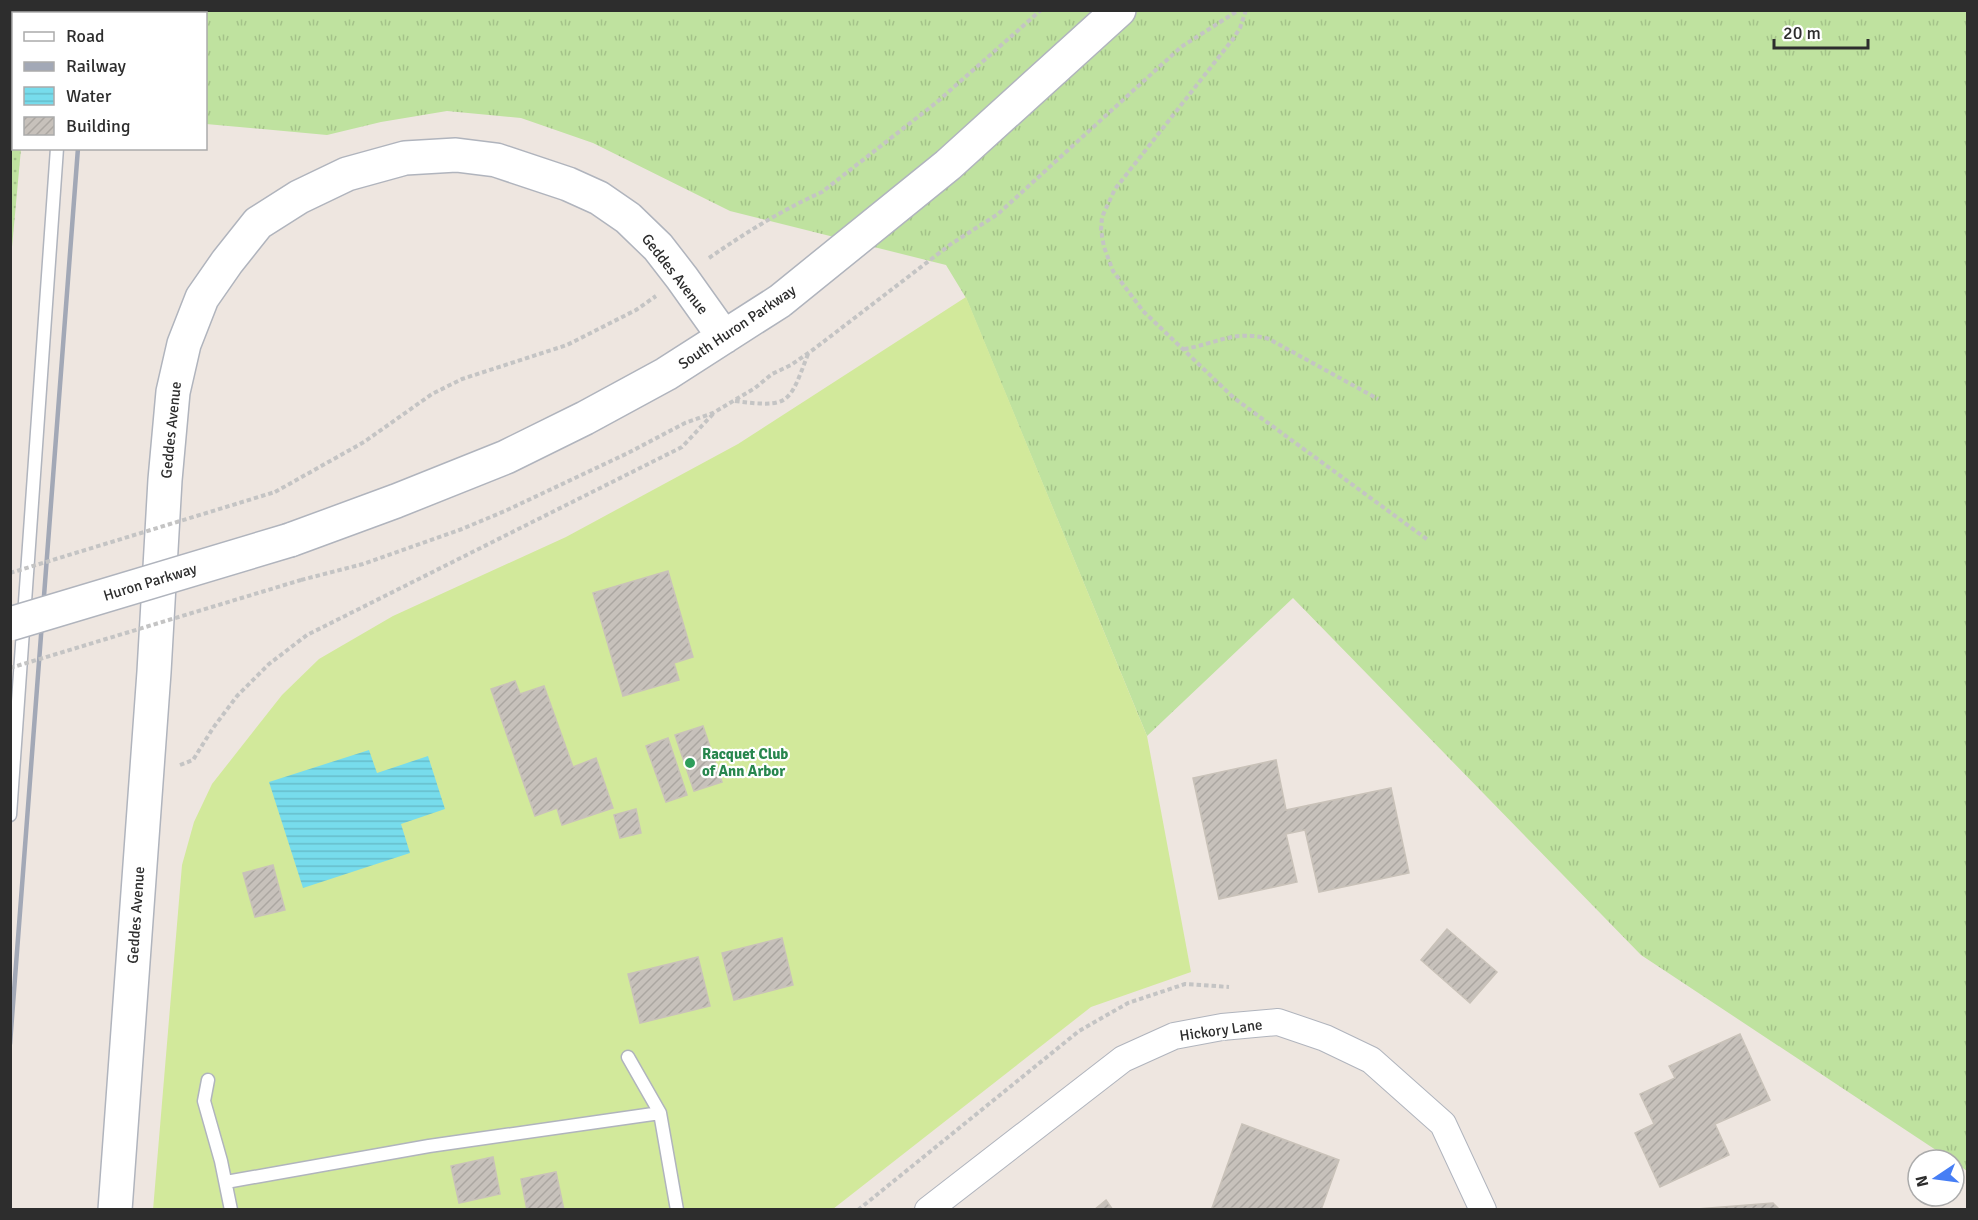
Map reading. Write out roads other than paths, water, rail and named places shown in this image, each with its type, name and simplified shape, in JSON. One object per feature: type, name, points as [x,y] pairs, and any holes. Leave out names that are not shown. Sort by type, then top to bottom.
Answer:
[{"type":"main road","name":"South Huron Parkway","points":[[290,540],[506,457],[666,374],[724,337],[780,301],[940,172],[1119,10]]},
{"type":"main road","name":"Geddes Avenue","points":[[115,1209],[173,392],[187,334],[202,298],[227,262],[258,223],[298,197],[347,174],[405,158],[456,155],[496,159],[568,184],[599,198],[628,218],[658,247],[724,337]]},
{"type":"main road","name":"Huron Parkway","points":[[10,624],[290,540]]},
{"type":"street","name":"Hickory Lane","points":[[928,1209],[1124,1059],[1174,1036],[1222,1027],[1278,1023],[1325,1038],[1371,1060],[1443,1124],[1484,1209]]},
{"type":"lane","points":[[10,815],[57,150]]},
{"type":"lane","points":[[628,1057],[660,1113],[677,1209]]},
{"type":"lane","points":[[208,1080],[204,1101],[231,1209]]},
{"type":"lane","points":[[226,1182],[429,1146],[660,1113]]},
{"type":"water","points":[[369,750],[377,773],[428,756],[445,809],[401,824],[410,853],[303,888],[269,782]]},
{"type":"railway","points":[[10,1044],[78,150]]},
{"type":"place","name":"Racquet Club of Ann Arbor","points":[[690,763]]}]
